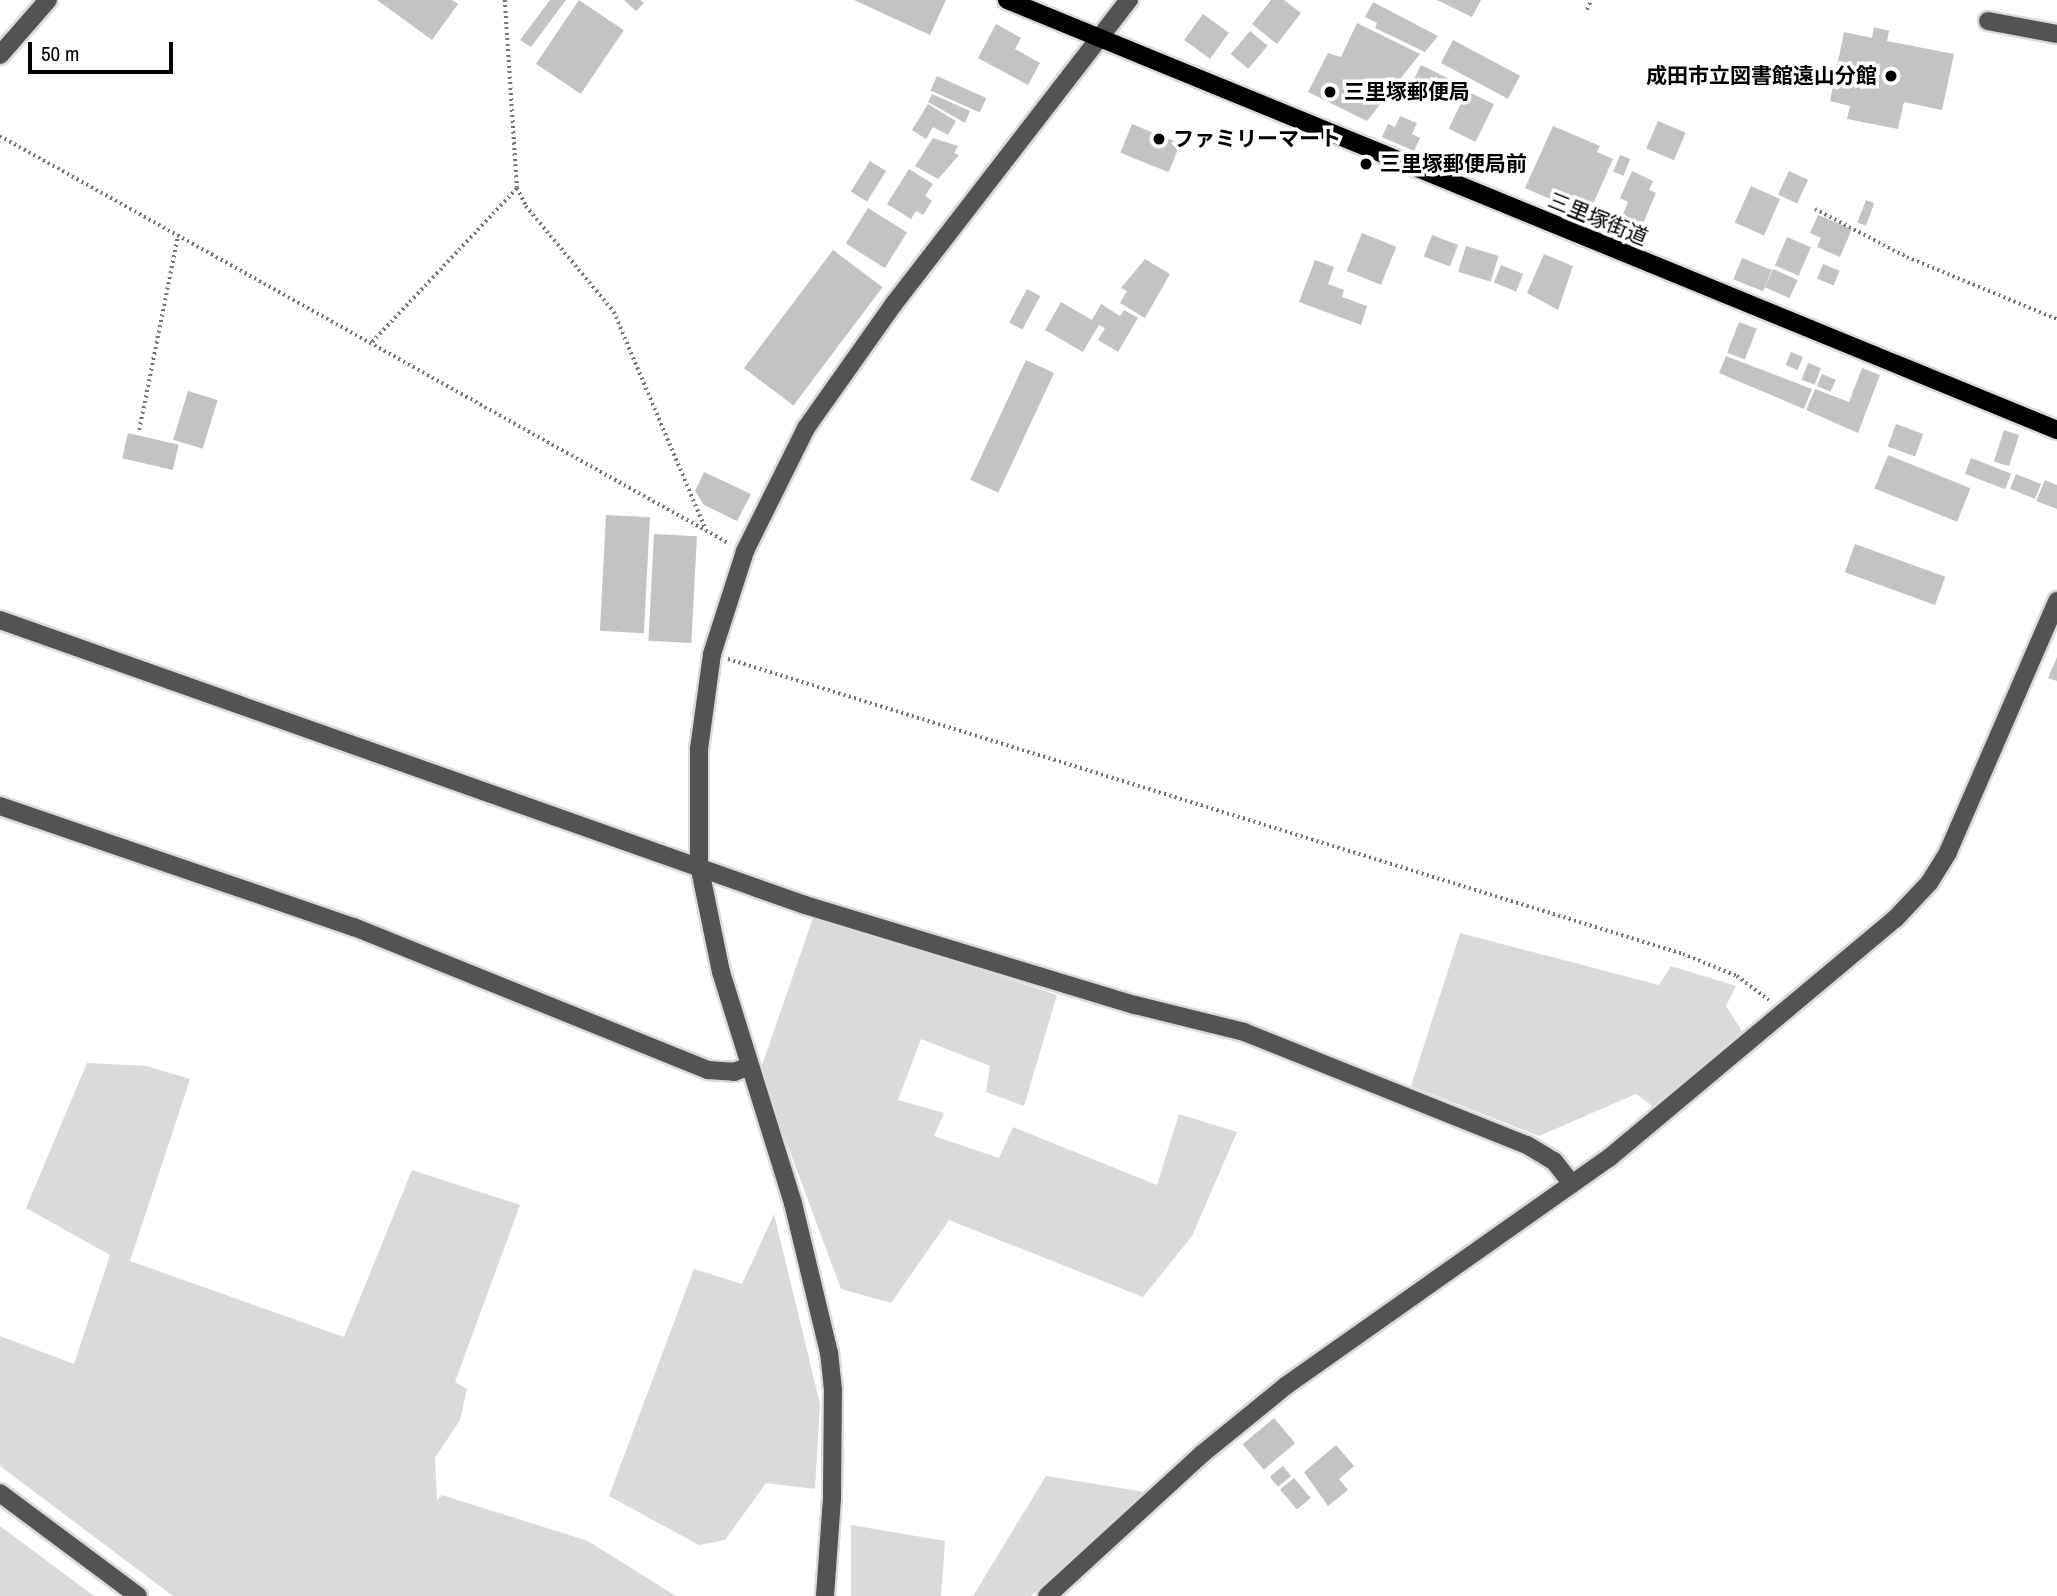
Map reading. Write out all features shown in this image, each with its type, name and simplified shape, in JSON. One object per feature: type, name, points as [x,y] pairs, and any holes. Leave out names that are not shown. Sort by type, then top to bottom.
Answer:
[{"type":"main road","name":"三里塚街道","points":[[1007,0],[2057,430]]},
{"type":"street","points":[[0,55],[48,0]]},
{"type":"street","points":[[825,1596],[833,1403],[829,1353],[793,1203],[747,1067],[721,972],[699,865],[699,750],[712,654],[745,551],[780,474],[837,381],[1129,0]]},
{"type":"street","points":[[1988,21],[2057,34]]},
{"type":"street","points":[[1047,1596],[1202,1454],[1287,1385],[1572,1184],[1895,919],[1934,875],[2057,601]]},
{"type":"street","points":[[0,620],[699,865],[805,905],[1135,1004],[1244,1032],[1527,1145],[1554,1161],[1572,1184]]},
{"type":"street","points":[[0,806],[354,927],[708,1070],[734,1072],[747,1067]]},
{"type":"street","points":[[0,1493],[138,1596]]},
{"type":"path","points":[[505,0],[517,188],[526,205],[614,313],[707,532]]},
{"type":"path","points":[[1587,10],[1591,0]]},
{"type":"path","points":[[0,136],[745,551]]},
{"type":"path","points":[[372,342],[517,188]]},
{"type":"path","points":[[1815,209],[1907,257],[2057,318]]},
{"type":"path","points":[[139,430],[178,235]]},
{"type":"path","points":[[712,654],[1683,954],[1737,976],[1779,1013]]},
{"type":"shaded area","points":[[814,915],[1057,995],[1024,1106],[986,1092],[990,1066],[921,1039],[898,1100],[944,1113],[934,1136],[999,1158],[1013,1127],[1157,1185],[1179,1114],[1237,1132],[1192,1236],[1143,1297],[949,1220],[891,1303],[841,1289],[760,1071]]},
{"type":"shaded area","points":[[1460,933],[1659,985],[1671,966],[1736,986],[1726,1006],[1742,1031],[1654,1107],[1636,1094],[1539,1136],[1411,1086]]},
{"type":"shaded area","points":[[87,1063],[147,1066],[190,1079],[130,1261],[344,1337],[412,1170],[520,1205],[455,1382],[467,1389],[460,1420],[435,1458],[437,1500],[442,1495],[588,1541],[676,1596],[173,1596],[0,1466],[0,1336],[74,1364],[110,1255],[26,1208]]},
{"type":"shaded area","points":[[774,1214],[820,1404],[815,1489],[766,1483],[725,1540],[699,1545],[609,1496],[694,1269],[742,1284]]},
{"type":"shaded area","points":[[1046,1476],[1145,1492],[1031,1596],[973,1596]]},
{"type":"shaded area","points":[[851,1525],[945,1541],[941,1596],[851,1596]]},
{"type":"shaded area","points":[[0,1526],[94,1596],[0,1596]]},
{"type":"building","points":[[377,0],[452,0],[458,4],[432,40]]},
{"type":"building","points":[[550,0],[566,0],[531,47],[520,40]]},
{"type":"building","points":[[579,0],[624,30],[581,94],[536,64]]},
{"type":"building","points":[[624,0],[640,0],[644,3],[636,11]]},
{"type":"building","points":[[854,0],[946,0],[930,35]]},
{"type":"building","points":[[1271,0],[1284,0],[1301,13],[1277,44],[1252,24]]},
{"type":"building","points":[[1437,0],[1481,0],[1472,17]]},
{"type":"building","points":[[1373,2],[1438,36],[1425,52],[1375,28],[1377,23],[1365,17]]},
{"type":"building","points":[[1203,14],[1229,33],[1210,59],[1184,40]]},
{"type":"building","points":[[1357,23],[1420,54],[1367,121],[1308,92],[1328,53],[1341,57]]},
{"type":"building","points":[[996,24],[1021,38],[1015,49],[1040,63],[1028,85],[978,58]]},
{"type":"building","points":[[1874,27],[1889,31],[1887,41],[1954,54],[1942,110],[1904,102],[1898,129],[1847,119],[1850,106],[1830,101],[1844,32],[1872,38]]},
{"type":"building","points":[[1250,31],[1268,46],[1248,69],[1231,54]]},
{"type":"building","points":[[1453,40],[1520,76],[1508,99],[1441,63]]},
{"type":"building","points":[[1421,65],[1448,78],[1439,97],[1412,84]]},
{"type":"building","points":[[937,76],[986,98],[980,113],[930,91]]},
{"type":"building","points":[[1467,91],[1494,104],[1476,142],[1449,129]]},
{"type":"building","points":[[932,94],[970,111],[965,123],[928,102]]},
{"type":"building","points":[[928,104],[956,121],[948,135],[933,127],[926,139],[912,130]]},
{"type":"building","points":[[1400,116],[1417,123],[1412,134],[1420,138],[1414,151],[1382,137],[1388,124],[1395,127]]},
{"type":"building","points":[[1658,121],[1686,133],[1674,160],[1646,149]]},
{"type":"building","points":[[1132,124],[1180,143],[1169,172],[1120,153]]},
{"type":"building","points":[[1553,126],[1600,146],[1597,152],[1613,159],[1586,220],[1571,213],[1573,209],[1525,188]]},
{"type":"building","points":[[933,138],[958,146],[954,153],[959,155],[938,179],[915,166]]},
{"type":"building","points":[[1620,155],[1630,159],[1623,176],[1613,172]]},
{"type":"building","points":[[870,161],[886,171],[867,202],[851,192]]},
{"type":"building","points":[[909,169],[933,184],[925,196],[932,201],[923,215],[916,211],[911,219],[887,204]]},
{"type":"building","points":[[1632,171],[1653,181],[1649,190],[1656,193],[1641,228],[1621,219],[1628,202],[1620,198]]},
{"type":"building","points":[[1789,171],[1808,180],[1797,203],[1778,195]]},
{"type":"building","points":[[1751,186],[1780,199],[1764,236],[1735,223]]},
{"type":"building","points":[[1866,200],[1874,203],[1866,226],[1857,222]]},
{"type":"building","points":[[868,208],[907,232],[885,268],[846,244]]},
{"type":"building","points":[[1818,215],[1852,229],[1840,257],[1817,247],[1821,238],[1810,233]]},
{"type":"building","points":[[1362,233],[1396,247],[1381,285],[1347,271]]},
{"type":"building","points":[[1432,235],[1458,245],[1450,267],[1424,256]]},
{"type":"building","points":[[1787,237],[1811,247],[1799,276],[1775,266]]},
{"type":"building","points":[[1466,246],[1499,256],[1491,282],[1458,272]]},
{"type":"building","points":[[833,250],[883,287],[793,406],[744,368]]},
{"type":"building","points":[[1544,254],[1573,266],[1558,310],[1527,293]]},
{"type":"building","points":[[1742,258],[1772,270],[1763,291],[1733,279]]},
{"type":"building","points":[[1145,259],[1170,274],[1145,318],[1120,303],[1127,291],[1121,288]]},
{"type":"building","points":[[1315,260],[1334,267],[1328,284],[1344,290],[1342,297],[1367,306],[1361,325],[1299,302]]},
{"type":"building","points":[[1823,264],[1840,271],[1834,286],[1817,279]]},
{"type":"building","points":[[1501,265],[1523,274],[1516,292],[1494,283]]},
{"type":"building","points":[[1773,269],[1798,280],[1790,298],[1765,287]]},
{"type":"building","points":[[1027,289],[1040,296],[1022,330],[1009,323]]},
{"type":"building","points":[[1061,302],[1092,320],[1101,304],[1120,316],[1124,310],[1138,318],[1118,352],[1098,340],[1105,328],[1099,325],[1083,352],[1045,330]]},
{"type":"building","points":[[1739,322],[1757,329],[1745,360],[1727,353]]},
{"type":"building","points":[[1791,352],[1803,357],[1797,370],[1786,365]]},
{"type":"building","points":[[1726,356],[1812,389],[1804,409],[1719,373]]},
{"type":"building","points":[[1026,360],[1054,373],[998,493],[970,480]]},
{"type":"building","points":[[1808,363],[1821,368],[1815,385],[1802,380]]},
{"type":"building","points":[[1862,368],[1880,375],[1858,433],[1806,410],[1815,389],[1849,402]]},
{"type":"building","points":[[1822,374],[1836,380],[1831,392],[1817,386]]},
{"type":"building","points":[[188,391],[218,400],[203,449],[173,440]]},
{"type":"building","points":[[1896,424],[1923,434],[1915,456],[1888,447]]},
{"type":"building","points":[[2004,430],[2019,435],[2009,466],[1994,461]]},
{"type":"building","points":[[128,433],[179,445],[173,470],[122,458]]},
{"type":"building","points":[[1888,455],[1971,488],[1957,522],[1875,488]]},
{"type":"building","points":[[1971,458],[2011,473],[2005,489],[1965,474]]},
{"type":"building","points":[[704,472],[751,494],[737,521],[704,505],[695,491]]},
{"type":"building","points":[[2016,474],[2041,484],[2035,499],[2010,489]]},
{"type":"building","points":[[2045,480],[2057,485],[2057,509],[2036,501]]},
{"type":"building","points":[[606,515],[650,517],[644,633],[600,631]]},
{"type":"building","points":[[654,534],[697,536],[691,643],[648,641]]},
{"type":"building","points":[[1855,544],[1945,577],[1935,605],[1845,572]]},
{"type":"building","points":[[2057,657],[2057,681],[2048,678]]},
{"type":"building","points":[[1274,1418],[1295,1443],[1264,1470],[1243,1444]]},
{"type":"building","points":[[1336,1445],[1354,1466],[1339,1479],[1348,1490],[1328,1506],[1304,1472]]},
{"type":"building","points":[[1283,1466],[1291,1476],[1278,1487],[1270,1477]]},
{"type":"building","points":[[1294,1478],[1311,1498],[1297,1509],[1280,1490]]},
{"type":"place","name":"成田市立図書館遠山分館","points":[[1891,76]]},
{"type":"place","name":"三里塚郵便局","points":[[1330,92]]},
{"type":"place","name":"ファミリーマート","points":[[1159,139]]},
{"type":"place","name":"三里塚郵便局前","points":[[1366,164]]}]
